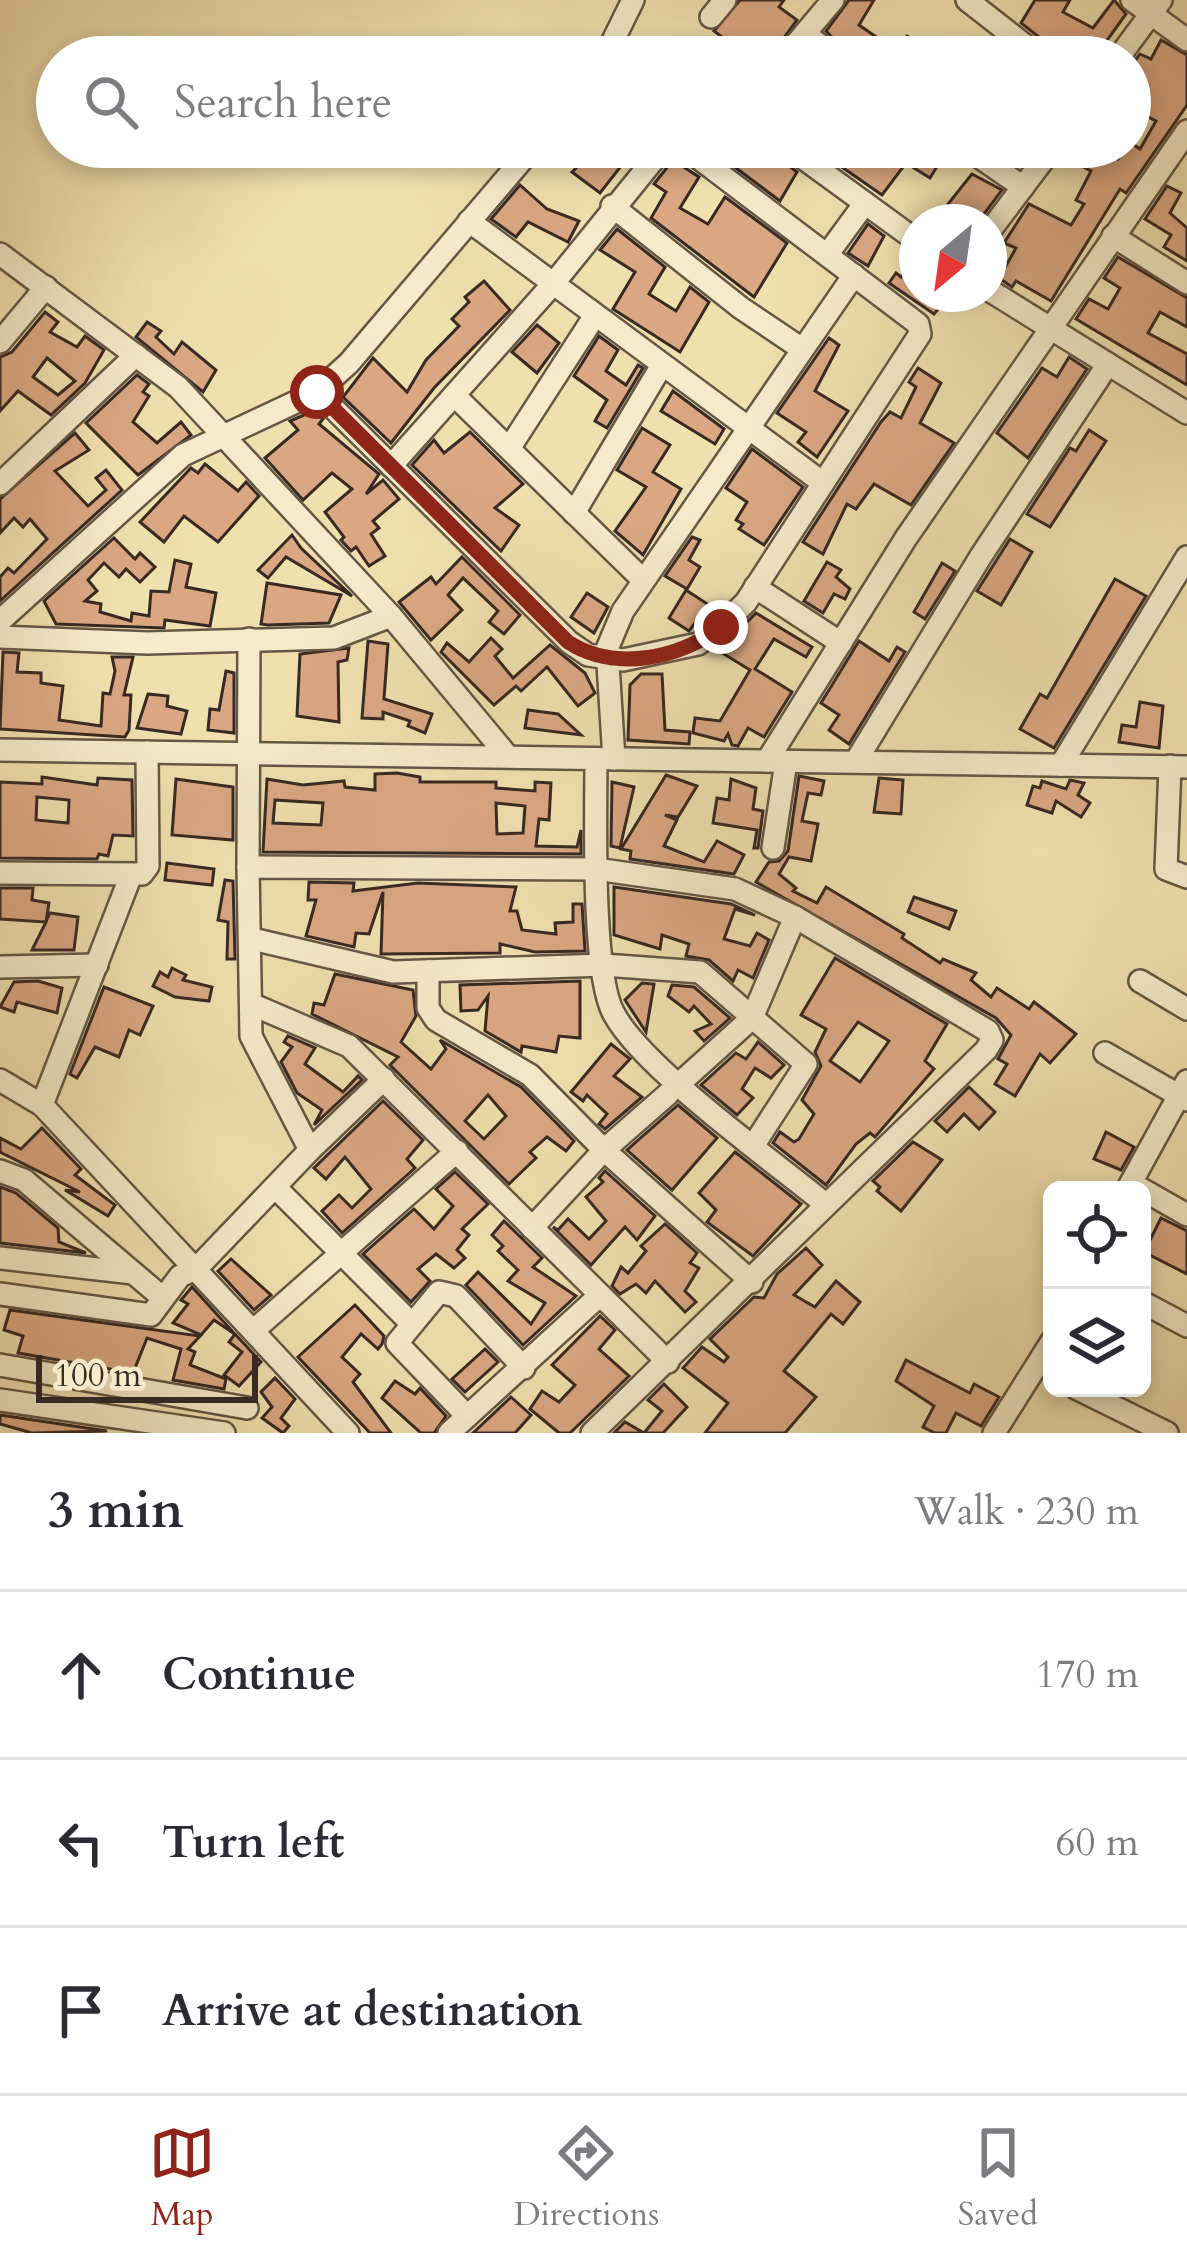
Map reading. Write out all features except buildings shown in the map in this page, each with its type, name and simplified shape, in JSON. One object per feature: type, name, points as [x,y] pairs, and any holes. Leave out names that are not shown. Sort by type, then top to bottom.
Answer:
[{"type":"street","points":[[615,36],[633,0]]},
{"type":"street","points":[[808,36],[833,0]]},
{"type":"street","points":[[967,0],[1013,36]]},
{"type":"street","points":[[1131,36],[1148,5],[1187,40]]},
{"type":"street","points":[[773,848],[776,761],[841,643],[1048,328],[1113,236],[1177,164],[1187,131]]},
{"type":"street","points":[[0,621],[183,455],[317,392],[349,363],[515,168]]},
{"type":"street","points":[[391,466],[553,284],[645,168]]},
{"type":"street","points":[[317,392],[568,642],[609,661],[698,644],[755,587],[920,334],[918,324],[712,168]]},
{"type":"street","points":[[817,168],[899,228]]},
{"type":"street","points":[[995,168],[1023,187]]},
{"type":"street","points":[[1007,208],[1037,168]]},
{"type":"street","points":[[827,255],[865,202]]},
{"type":"street","points":[[612,206],[741,308],[802,349]]},
{"type":"street","points":[[469,221],[823,483]]},
{"type":"street","points":[[1113,236],[1187,283]]},
{"type":"street","points":[[0,254],[178,387],[391,616],[505,753]]},
{"type":"street","points":[[824,1203],[674,1088],[611,1011],[596,869],[611,635],[747,427],[854,275]]},
{"type":"street","points":[[0,342],[46,286]]},
{"type":"street","points":[[1007,302],[1187,413]]},
{"type":"street","points":[[510,447],[594,316]]},
{"type":"street","points":[[0,484],[136,355]]},
{"type":"street","points":[[856,761],[981,556],[1108,364]]},
{"type":"street","points":[[574,513],[662,365]]},
{"type":"street","points":[[456,397],[644,580]]},
{"type":"street","points":[[1061,765],[1187,557]]},
{"type":"street","points":[[755,587],[841,643]]},
{"type":"street","points":[[0,637],[147,643],[334,638],[391,616]]},
{"type":"street","points":[[249,639],[251,1036],[310,1150]]},
{"type":"street","points":[[0,751],[505,753],[605,759],[1178,766],[1166,869],[1187,877]]},
{"type":"street","points":[[42,1105],[136,874],[148,866],[147,752]]},
{"type":"street","points":[[248,867],[596,869],[734,889],[795,917],[988,1030],[992,1040],[597,1432]]},
{"type":"street","points":[[0,873],[136,874]]},
{"type":"street","points":[[532,1228],[604,1150],[752,1018],[795,917]]},
{"type":"street","points":[[253,939],[393,971],[604,965],[700,972],[806,1064],[753,1145]]},
{"type":"street","points":[[0,967],[97,965]]},
{"type":"street","points":[[428,971],[428,1009],[436,1020],[530,1076],[604,1150],[752,1282]]},
{"type":"street","points":[[1140,981],[1187,1009]]},
{"type":"street","points":[[250,1004],[336,1037],[668,1362]]},
{"type":"street","points":[[1105,1053],[1185,1092],[1133,1181]]},
{"type":"street","points":[[0,1294],[151,1315],[180,1276],[196,1269],[384,1079]]},
{"type":"street","points":[[0,1080],[42,1105],[348,1433]]},
{"type":"street","points":[[254,1330],[457,1151]]},
{"type":"street","points":[[0,1171],[16,1173],[163,1298]]},
{"type":"street","points":[[274,1187],[410,1322]]},
{"type":"street","points":[[1151,1198],[1187,1215]]},
{"type":"street","points":[[0,1258],[133,1274]]},
{"type":"street","points":[[467,1416],[397,1342],[439,1292],[448,1291],[524,1368]]},
{"type":"street","points":[[449,1433],[599,1296]]},
{"type":"street","points":[[1151,1307],[1187,1326]]},
{"type":"street","points":[[0,1365],[247,1408]]},
{"type":"street","points":[[994,1433],[1043,1373]]},
{"type":"street","points":[[1094,1397],[1167,1433]]},
{"type":"street","points":[[0,1400],[224,1433]]},
{"type":"route","points":[[317,392],[568,642],[588,655],[609,661],[671,652],[698,644],[721,627]]}]
